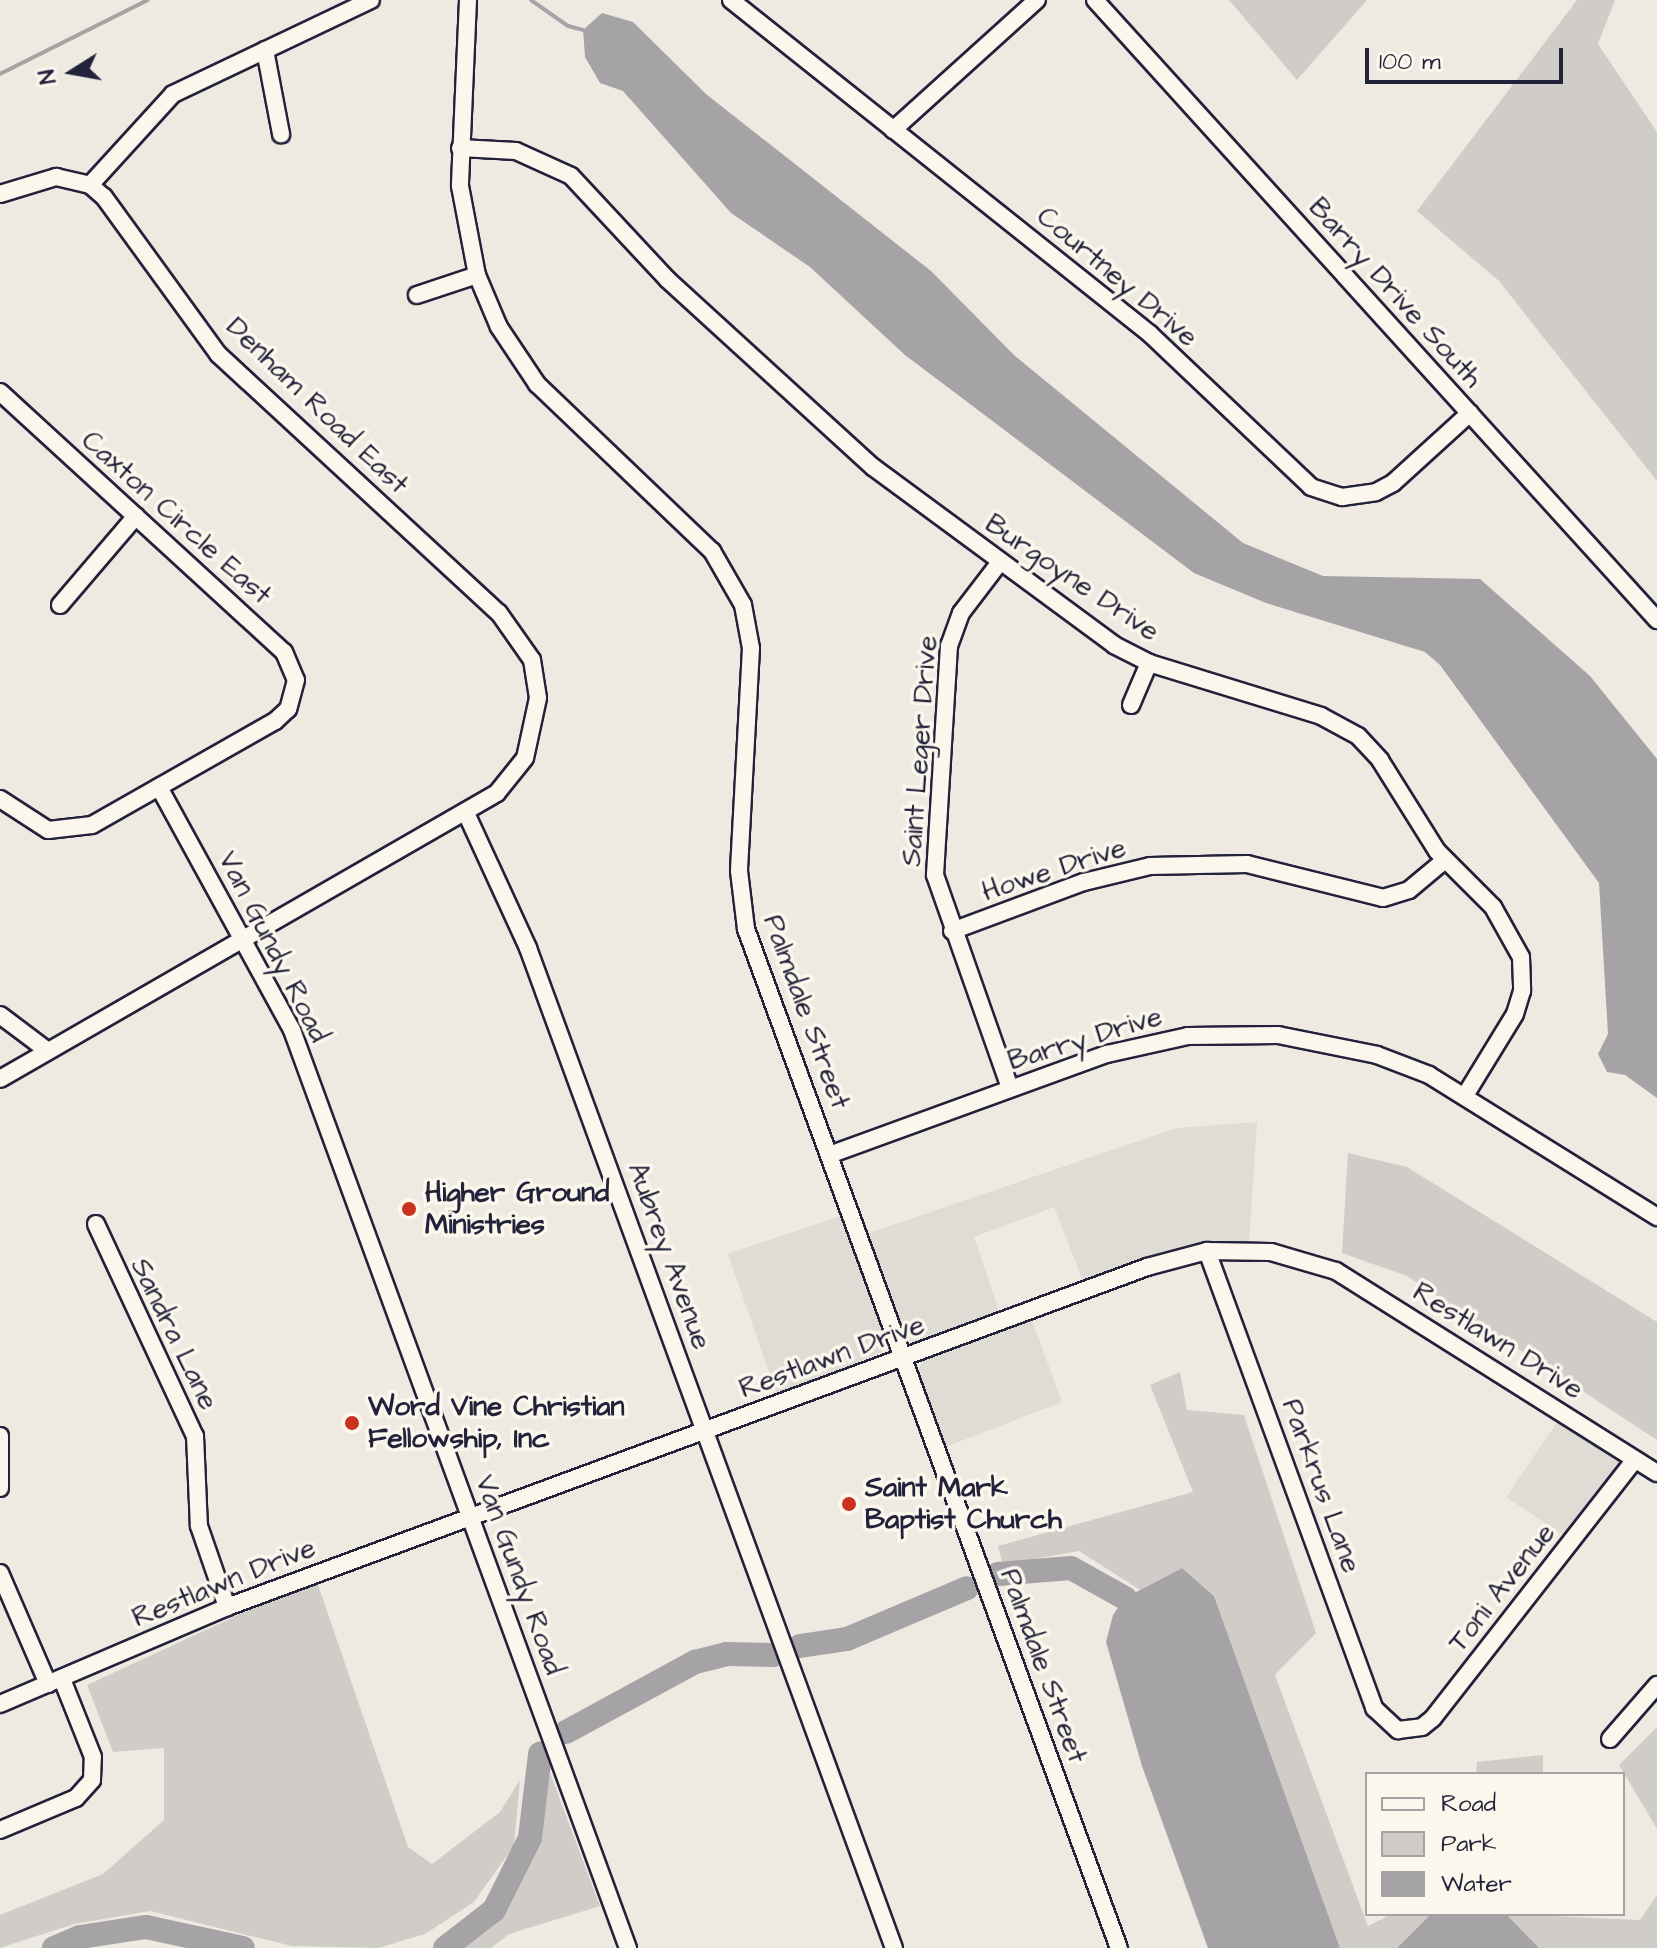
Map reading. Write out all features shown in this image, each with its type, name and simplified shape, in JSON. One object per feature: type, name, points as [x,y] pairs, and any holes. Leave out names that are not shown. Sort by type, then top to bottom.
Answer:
[{"type":"street","points":[[0,194],[48,178],[90,185],[173,94],[371,0]]},
{"type":"street","points":[[455,0],[467,18]]},
{"type":"street","name":"Palmdale Street","points":[[468,0],[460,148],[465,223],[477,275],[499,327],[537,384],[712,551],[743,605],[751,673],[739,871],[742,910],[1119,1948]]},
{"type":"street","points":[[893,130],[1037,0]]},
{"type":"street","name":"Barry Drive South","points":[[1095,0],[1657,620]]},
{"type":"street","name":"Courtney Drive","points":[[741,3],[893,130],[1150,334],[1311,487],[1342,497],[1376,492],[1393,483],[1470,413]]},
{"type":"street","points":[[265,50],[281,134]]},
{"type":"street","name":"Burgoyne Drive","points":[[460,148],[516,151],[571,176],[668,280],[873,467],[1114,645],[1149,663],[1344,727],[1372,750],[1445,860],[1493,907],[1514,937],[1523,966],[1515,1014],[1466,1094]]},
{"type":"street","name":"Denham Road East","points":[[90,185],[104,197],[218,354],[516,633],[536,677],[532,739],[513,776],[466,813]]},
{"type":"street","points":[[417,295],[477,275]]},
{"type":"street","name":"Caxton Circle East","points":[[0,392],[284,652],[292,665],[295,694],[275,721],[159,787]]},
{"type":"street","points":[[60,605],[136,516]]},
{"type":"street","name":"Saint Leger Drive","points":[[1000,562],[961,613],[949,646],[935,875],[952,931],[1010,1088]]},
{"type":"street","points":[[1131,705],[1149,663]]},
{"type":"street","points":[[0,799],[48,830],[75,831],[159,787]]},
{"type":"street","name":"Van Gundy Road","points":[[159,787],[292,1030],[628,1948]]},
{"type":"street","points":[[0,1079],[466,813]]},
{"type":"street","name":"Aubrey Avenue","points":[[466,813],[528,948],[894,1948]]},
{"type":"street","name":"Howe Drive","points":[[952,931],[1084,882],[1150,866],[1247,864],[1383,898],[1409,890],[1445,860]]},
{"type":"street","points":[[0,1015],[48,1051]]},
{"type":"street","name":"Barry Drive","points":[[829,1155],[1010,1088],[1158,1042],[1253,1033],[1377,1055],[1466,1094],[1657,1217]]},
{"type":"street","name":"Sandra Lane","points":[[96,1224],[195,1436],[199,1526],[227,1607]]},
{"type":"street","name":"Restlawn Drive","points":[[0,1704],[227,1607],[1147,1267],[1207,1251],[1251,1249],[1336,1271],[1657,1473]]},
{"type":"street","name":"Parkrus Lane","points":[[1207,1251],[1374,1708],[1398,1730]]},
{"type":"street","points":[[0,1436],[0,1488]]},
{"type":"street","name":"Toni Avenue","points":[[1398,1730],[1422,1727],[1433,1718],[1635,1459]]},
{"type":"street","points":[[0,1573],[93,1757],[92,1780],[76,1798],[0,1830]]},
{"type":"street","points":[[1610,1739],[1657,1685]]},
{"type":"shaded area","points":[[1257,1122],[1249,1243],[1204,1244],[1084,1283],[1054,1207],[974,1237],[1000,1314],[919,1343],[904,1337],[866,1234],[1177,1128]]},
{"type":"shaded area","points":[[843,1215],[887,1342],[884,1351],[778,1398],[728,1254]]},
{"type":"shaded area","points":[[1031,1318],[1062,1402],[943,1448],[917,1373],[923,1360]]},
{"type":"shaded area","points":[[1559,1419],[1623,1462],[1570,1540],[1506,1497]]},
{"type":"green space","points":[[1229,0],[1367,0],[1297,80]]},
{"type":"green space","points":[[1577,0],[1615,0],[1598,44],[1657,132],[1657,481],[1499,281],[1417,211]]},
{"type":"green space","points":[[1348,1153],[1407,1167],[1657,1322],[1657,1440],[1407,1276],[1342,1253]]},
{"type":"green space","points":[[1180,1372],[1187,1410],[1244,1415],[1316,1633],[1275,1675],[1368,1926],[1388,1916],[1429,1916],[1397,1948],[1340,1948],[1214,1596],[1182,1568],[1140,1590],[1079,1551],[1003,1565],[998,1546],[1193,1492],[1150,1385]]},
{"type":"green space","points":[[316,1579],[408,1847],[432,1864],[500,1812],[520,1780],[514,1846],[474,1902],[425,1934],[378,1948],[292,1946],[150,1911],[74,1924],[0,1948],[0,1915],[103,1874],[164,1820],[164,1748],[113,1752],[87,1685]]},
{"type":"green space","points":[[1657,1727],[1657,1829],[1625,1772],[1619,1765]]},
{"type":"green space","points":[[1543,1755],[1543,1772],[1476,1772],[1477,1762]]},
{"type":"green space","points":[[550,1773],[600,1906],[509,1934],[491,1948],[458,1948],[501,1916],[541,1839]]},
{"type":"green space","points":[[1657,1895],[1657,1948],[1539,1948],[1508,1916],[1551,1916],[1640,1920]]},
{"type":"water","points":[[602,13],[633,22],[706,94],[931,271],[1015,356],[1243,543],[1323,576],[1480,579],[1590,676],[1657,759],[1657,1098],[1625,1075],[1607,1072],[1598,1054],[1608,1034],[1599,883],[1440,665],[1425,652],[1266,603],[1194,573],[905,355],[810,267],[731,213],[623,91],[600,83],[585,57],[583,30]]},
{"type":"water","points":[[1182,1568],[1214,1596],[1340,1948],[1208,1948],[1142,1766],[1106,1642],[1113,1615],[1125,1598]]},
{"type":"water","points":[[1429,1916],[1508,1916],[1539,1948],[1397,1948]]},
{"type":"waterway","points":[[0,74],[148,0]]},
{"type":"waterway","points":[[531,0],[568,26],[583,30]]},
{"type":"waterway","points":[[998,1574],[1071,1568],[1125,1598]]},
{"type":"waterway","points":[[800,1646],[847,1639],[967,1588]]},
{"type":"waterway","points":[[566,1732],[695,1662],[726,1654],[773,1655]]},
{"type":"waterway","points":[[445,1948],[494,1910],[530,1838],[540,1754]]},
{"type":"waterway","points":[[54,1948],[80,1937],[146,1927],[243,1948]]},
{"type":"place","name":"Higher Ground Ministries","points":[[409,1209]]},
{"type":"place","name":"Word Vine Christian Fellowship, Inc","points":[[352,1423]]},
{"type":"place","name":"Saint Mark Baptist Church","points":[[849,1504]]}]
